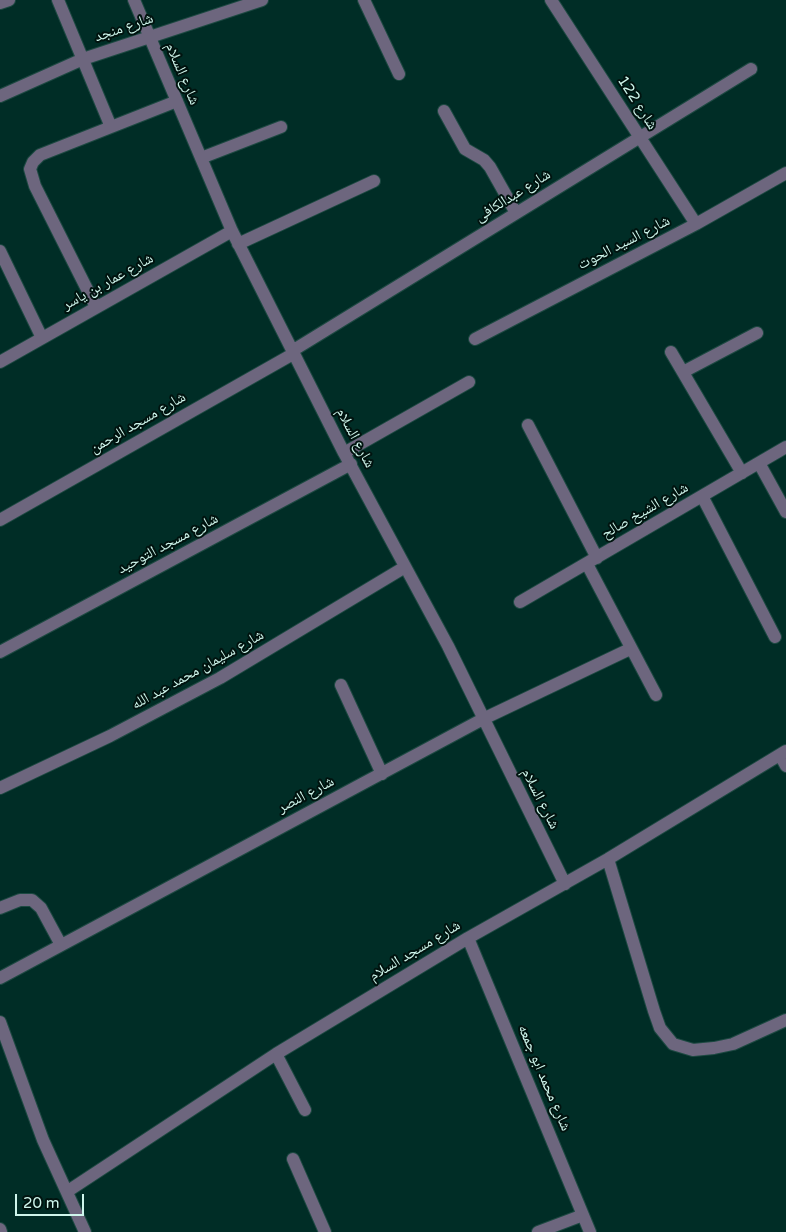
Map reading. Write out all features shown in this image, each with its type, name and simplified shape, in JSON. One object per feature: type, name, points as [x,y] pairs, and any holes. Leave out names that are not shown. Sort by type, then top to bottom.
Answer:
[{"type":"street","points":[[0,3],[9,0]]},
{"type":"street","points":[[58,0],[111,127]]},
{"type":"street","name":"شارع السلام","points":[[134,0],[238,244],[347,459],[448,646],[565,884]]},
{"type":"street","name":"شارع منجد","points":[[0,96],[83,59],[262,0]]},
{"type":"street","points":[[364,0],[399,74]]},
{"type":"street","name":"شارع 122","points":[[551,0],[696,224]]},
{"type":"street","name":"شارع عبدالكافى","points":[[292,352],[751,69]]},
{"type":"street","points":[[96,307],[35,186],[30,169],[33,162],[40,155],[177,101]]},
{"type":"street","points":[[444,111],[464,149],[484,160],[490,167],[516,213]]},
{"type":"street","points":[[201,158],[281,127]]},
{"type":"street","name":"شارع السيد الحوت","points":[[475,339],[696,224],[786,173]]},
{"type":"street","points":[[238,244],[374,181]]},
{"type":"street","name":"شارع عمار بن ياسر","points":[[0,362],[232,231]]},
{"type":"street","points":[[0,251],[42,338]]},
{"type":"street","points":[[683,372],[757,333]]},
{"type":"street","name":"شارع مسجد الرحمن","points":[[0,520],[292,352]]},
{"type":"street","points":[[671,352],[742,473]]},
{"type":"street","name":"شارع مسجد التوحيد","points":[[0,652],[347,459],[469,382]]},
{"type":"street","points":[[528,425],[592,561],[630,649],[656,695]]},
{"type":"street","name":"شارع الشيخ صالح","points":[[520,602],[786,447]]},
{"type":"street","points":[[759,463],[786,512]]},
{"type":"street","points":[[702,496],[775,637]]},
{"type":"street","name":"شارع سليمان محمد عبد الله","points":[[0,788],[135,724],[220,678],[405,567]]},
{"type":"street","name":"شارع النصر","points":[[0,978],[483,719],[630,649]]},
{"type":"street","points":[[341,685],[382,774]]},
{"type":"street","name":"شارع مسجد السلام","points":[[68,1190],[276,1054],[468,938],[784,757]]},
{"type":"street","points":[[608,859],[654,1011],[660,1028],[673,1044],[693,1050],[724,1046],[786,1020]]},
{"type":"street","points":[[0,908],[20,900],[32,900],[41,908],[62,945]]},
{"type":"street","name":"شارع محمد ابو جمعه","points":[[468,938],[590,1232]]},
{"type":"street","points":[[0,1022],[4,1051],[43,1140],[68,1190],[85,1232]]},
{"type":"street","points":[[276,1054],[305,1110]]},
{"type":"street","points":[[293,1159],[325,1232]]},
{"type":"street","points":[[538,1232],[583,1214]]}]
